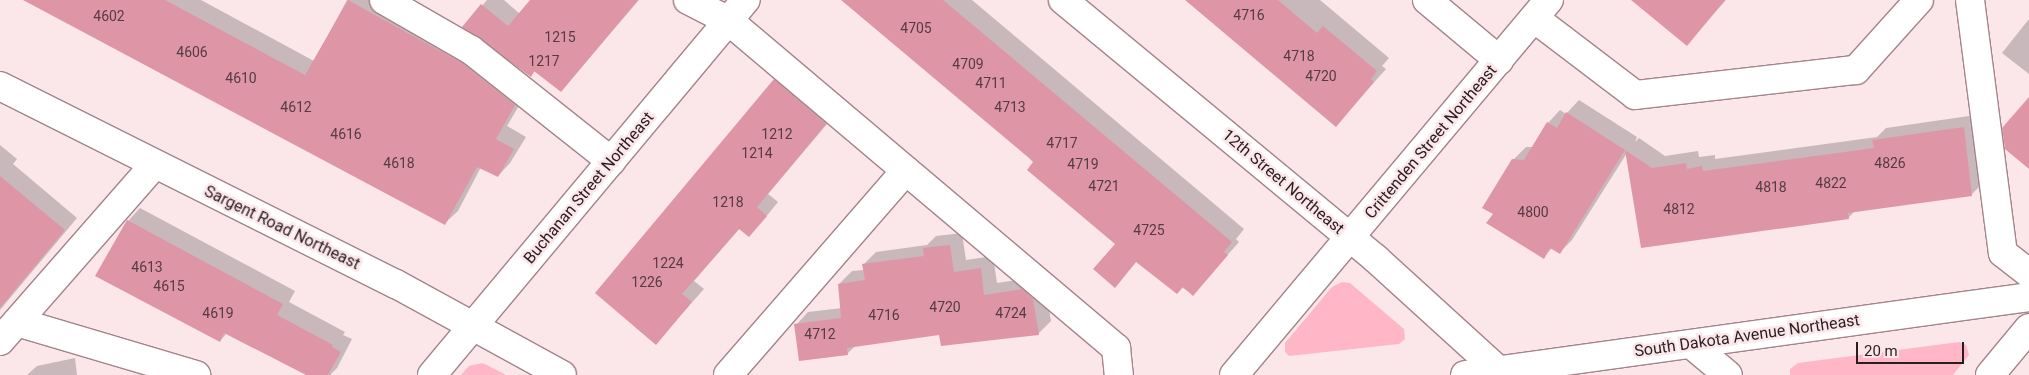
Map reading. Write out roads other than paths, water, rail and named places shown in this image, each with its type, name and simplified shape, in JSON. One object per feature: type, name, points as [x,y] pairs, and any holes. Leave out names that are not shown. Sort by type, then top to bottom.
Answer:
[{"type":"street","points":[[384,0],[471,50],[611,161]]},
{"type":"street","points":[[688,0],[729,21],[1116,348],[1120,375]]},
{"type":"street","name":"Buchanan Street Northeast","points":[[432,375],[746,0]]},
{"type":"street","name":"12th Street Northeast","points":[[1063,0],[1351,238],[1499,371]]},
{"type":"street","points":[[1427,0],[1499,60]]},
{"type":"street","points":[[1542,9],[1635,95],[1856,70],[1919,0]]},
{"type":"street","points":[[1970,0],[2003,253],[2029,273]]},
{"type":"street","name":"Crittenden Street Northeast","points":[[1234,375],[1542,9]]},
{"type":"street","name":"Sargent Road Northeast","points":[[0,86],[396,284],[562,375]]},
{"type":"street","points":[[154,164],[8,332],[196,375]]},
{"type":"street","points":[[728,375],[906,170]]},
{"type":"street","name":"South Dakota Avenue Northeast","points":[[1465,375],[2029,297]]},
{"type":"street","points":[[1990,375],[2029,328]]},
{"type":"street","points":[[1691,344],[1728,375]]}]
